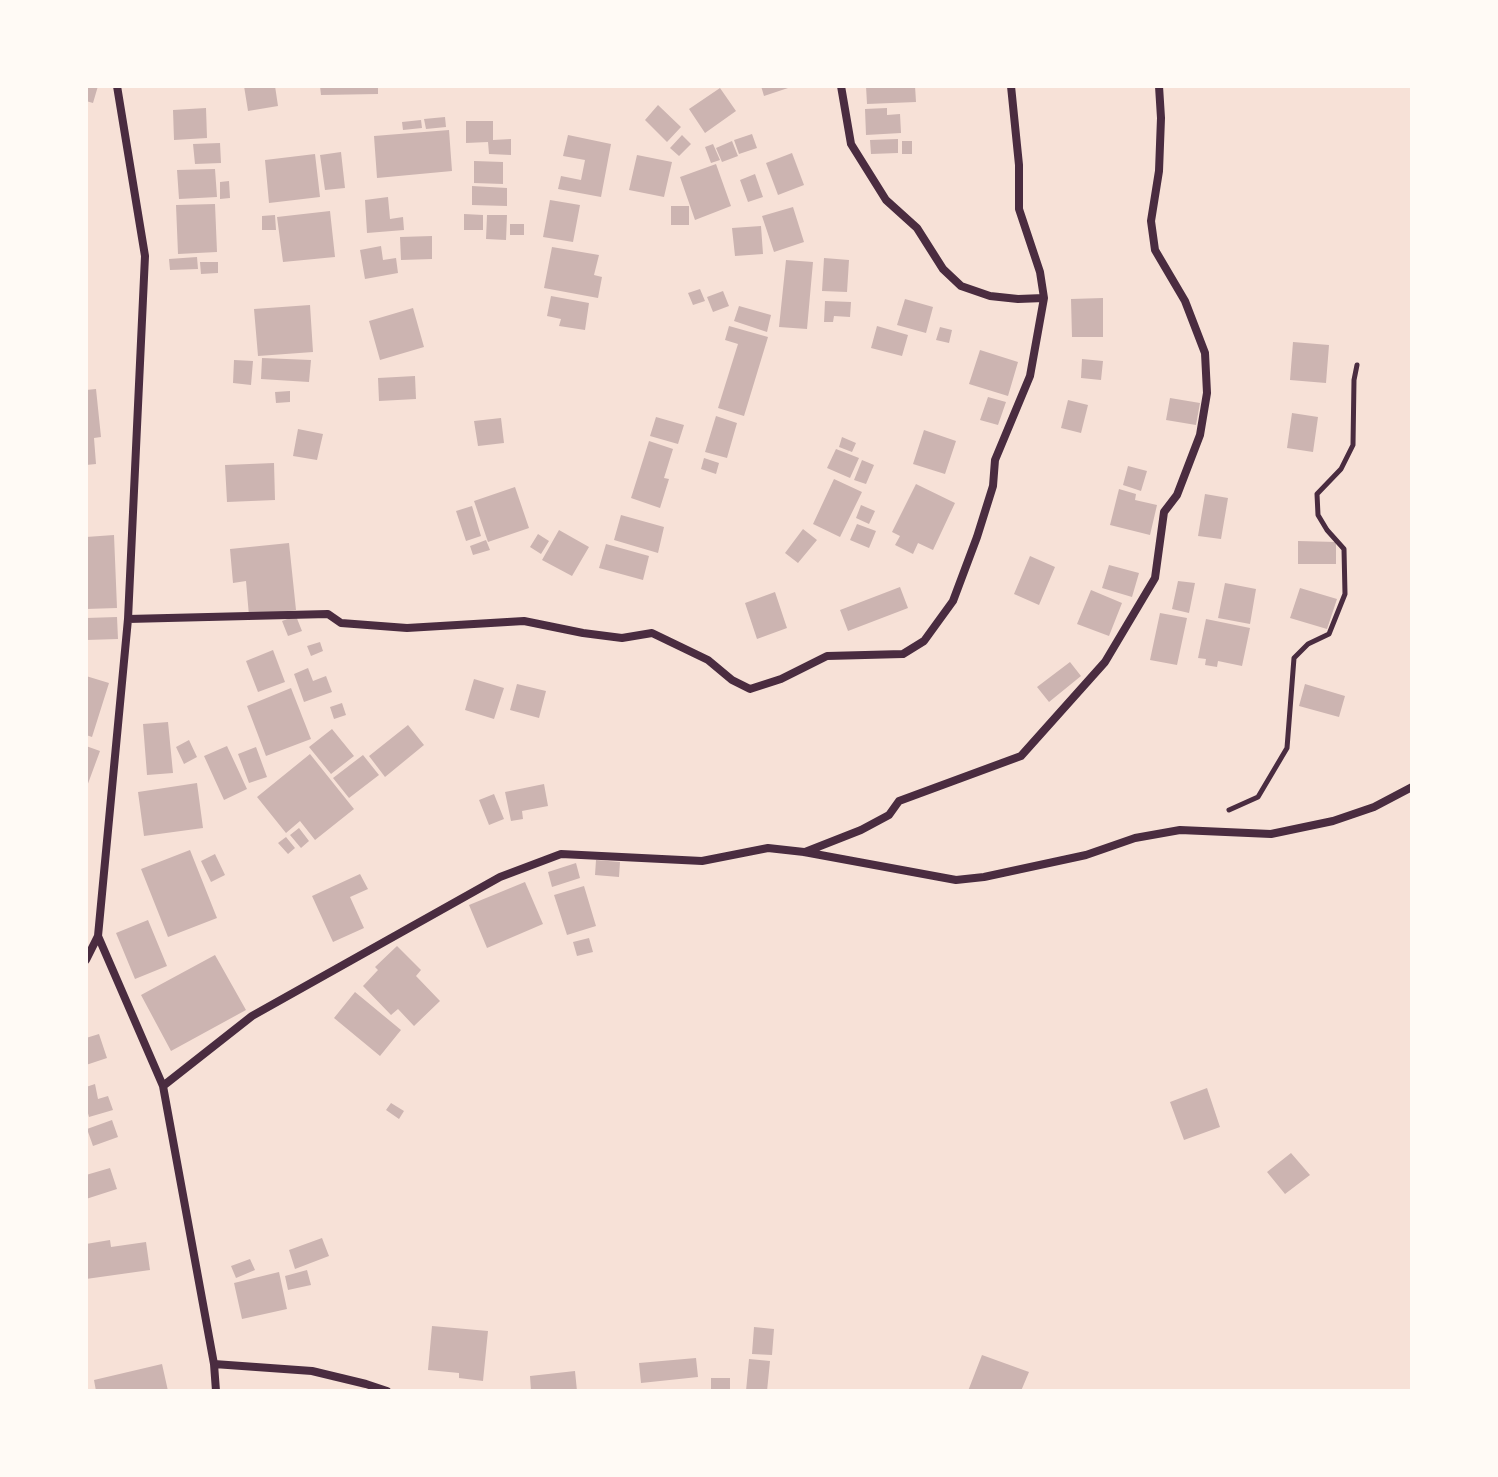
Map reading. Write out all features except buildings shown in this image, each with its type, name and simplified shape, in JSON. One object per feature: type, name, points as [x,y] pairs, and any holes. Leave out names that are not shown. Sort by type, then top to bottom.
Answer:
[{"type":"street","points":[[86,960],[98,936],[128,619],[145,256],[117,86]]},
{"type":"street","points":[[841,86],[851,144],[886,200],[917,228],[943,269],[961,286],[990,296],[1044,298]]},
{"type":"street","points":[[128,619],[328,614],[341,623],[407,628],[524,621],[622,638],[652,633],[708,660],[732,680],[750,689],[781,679],[827,656],[903,654],[924,641],[953,601],[993,486],[995,460],[1030,376],[1044,298],[1040,272],[1019,209],[1019,165],[1011,86]]},
{"type":"street","points":[[804,852],[861,830],[889,815],[899,801],[1021,756],[1105,662],[1155,578],[1164,512],[1177,495],[1200,435],[1207,393],[1205,353],[1185,301],[1155,250],[1151,221],[1159,171],[1159,86]]},
{"type":"street","points":[[163,1086],[252,1016],[500,877],[561,854],[702,861],[768,848],[956,880],[1086,855],[1135,838],[1180,830],[1271,834],[1287,831],[1333,821],[1374,807],[1412,787]]},
{"type":"street","points":[[98,936],[163,1086],[214,1364],[216,1391]]},
{"type":"street","points":[[214,1364],[312,1371],[387,1391]]},
{"type":"path","points":[[1219,814],[1258,797],[1287,748],[1294,658],[1308,644],[1329,634],[1345,594],[1344,549],[1318,515],[1317,494],[1341,469],[1353,445],[1357,365]]}]
